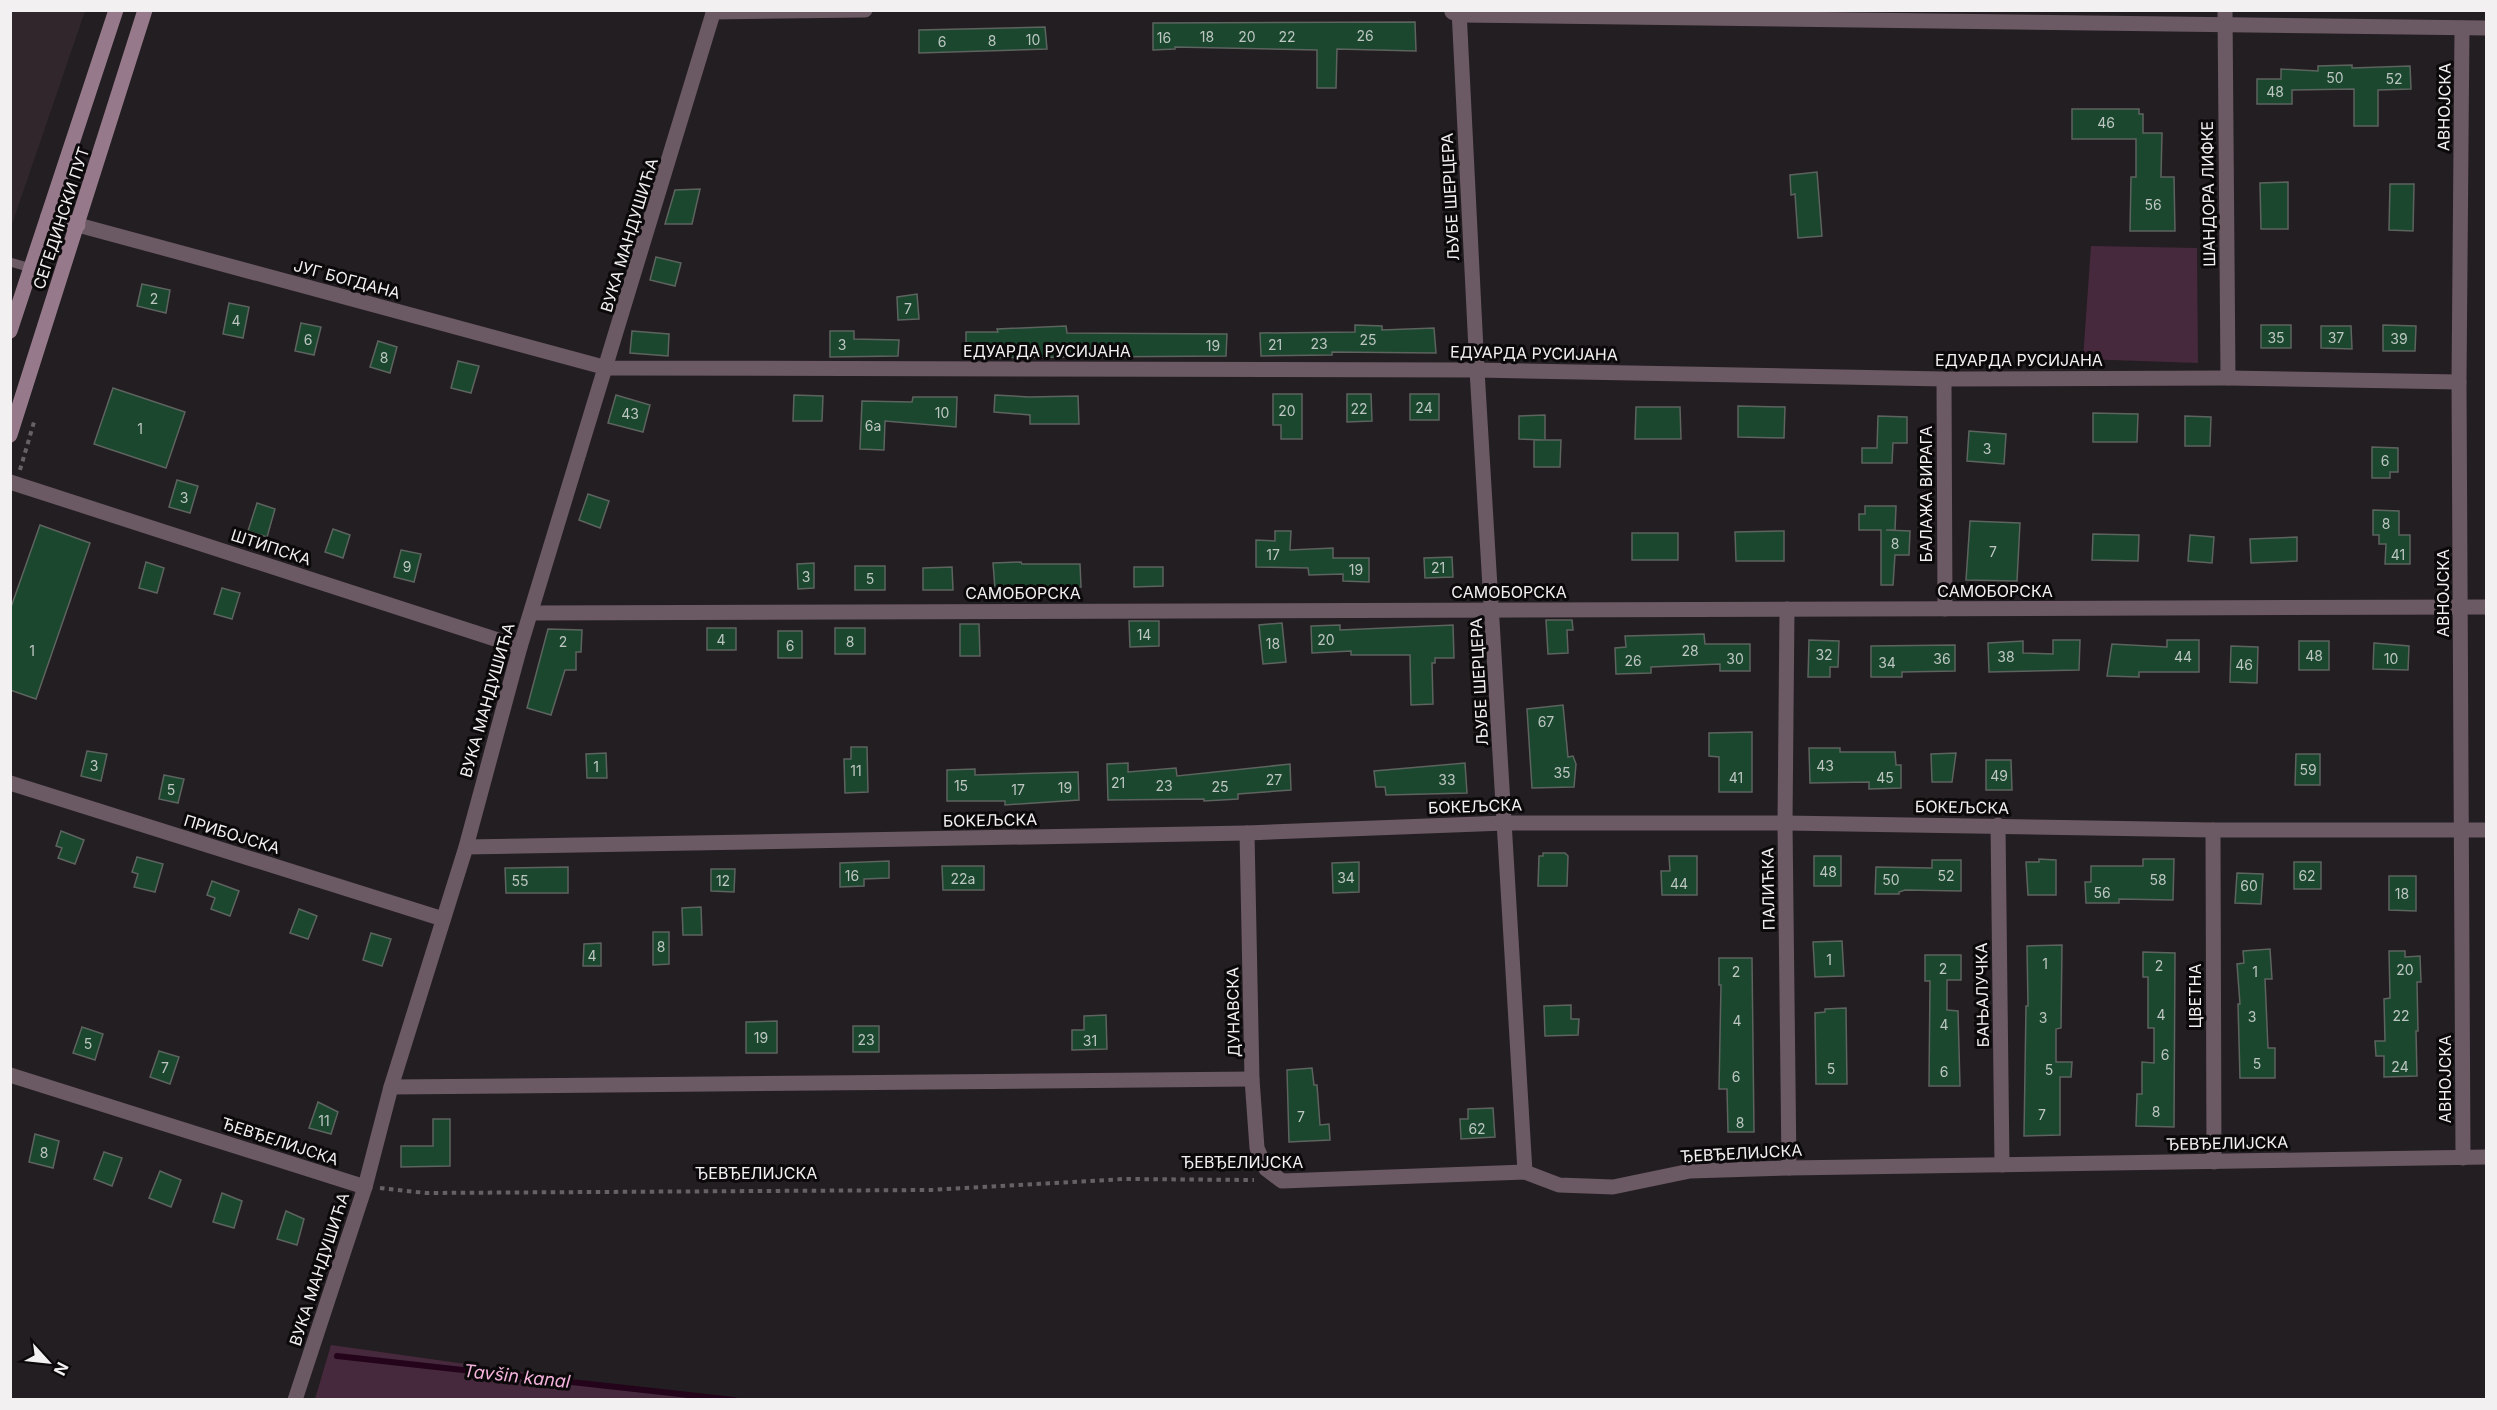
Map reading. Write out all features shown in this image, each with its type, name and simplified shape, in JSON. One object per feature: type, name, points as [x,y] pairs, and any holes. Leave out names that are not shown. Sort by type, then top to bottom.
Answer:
[{"type":"main road","name":"СЕГЕДИНСКИ ПУТ","points":[[10,331],[116,10]]},
{"type":"main road","name":"СЕГЕДИНСКИ ПУТ","points":[[10,435],[145,10]]},
{"type":"main road","points":[[48,216],[78,225]]},
{"type":"street","points":[[714,11],[865,10]]},
{"type":"street","name":"ВУКА МАНДУШИЋА","points":[[295,1400],[365,1187],[391,1088],[466,847],[520,647],[607,368],[714,11]]},
{"type":"street","points":[[1456,12],[2224,17],[2487,28]]},
{"type":"street","name":"ЉУБЕ ШЕРЦЕРА","points":[[1456,12],[1526,1172]]},
{"type":"street","name":"ШАНДОРА ЛИФКЕ","points":[[2224,17],[2228,378]]},
{"type":"street","name":"АВНОЈСКА","points":[[2462,28],[2459,382],[2463,1158]]},
{"type":"street","name":"ЈУГ БОГДАНА","points":[[78,225],[607,368]]},
{"type":"street","name":"ЕДУАРДА РУСИЈАНА","points":[[607,368],[1477,370],[1944,379],[2228,378],[2459,382]]},
{"type":"street","name":"БАЛАЖА ВИРАГА","points":[[1944,379],[1945,609]]},
{"type":"street","name":"ШТИПСКА","points":[[10,482],[520,647]]},
{"type":"street","name":"САМОБОРСКА","points":[[531,613],[2487,607]]},
{"type":"street","name":"ПАЛИЋКА","points":[[1787,609],[1785,823],[1789,1168]]},
{"type":"street","name":"ПРИБОЈСКА","points":[[10,783],[443,919]]},
{"type":"street","name":"БОКЕЉСКА","points":[[466,847],[1247,833],[1505,823],[1785,823],[2213,830],[2487,830]]},
{"type":"street","name":"БАЊАЛУЧКА","points":[[1998,825],[2002,1165]]},
{"type":"street","name":"ЦВЕТНА","points":[[2213,830],[2214,1162]]},
{"type":"street","name":"ДУНАВСКА","points":[[1247,833],[1252,1079],[1257,1148],[1266,1169],[1282,1181]]},
{"type":"street","name":"ЂЕВЂЕЛИЈСКА","points":[[10,1075],[365,1187]]},
{"type":"street","points":[[391,1088],[1252,1079]]},
{"type":"street","name":"ЂЕВЂЕЛИЈСКА","points":[[1282,1181],[1526,1172],[1559,1185],[1613,1187],[1690,1171],[2487,1157]]},
{"type":"lane","points":[[10,262],[31,268]]},
{"type":"path","name":"ЂЕВЂЕЛИЈСКА","points":[[365,1187],[426,1193],[931,1191],[1124,1179],[1282,1181]]},
{"type":"shaded area","points":[[10,11],[85,11],[11,227]]},
{"type":"shaded area","points":[[2091,246],[2197,248],[2198,363],[2083,359]]},
{"type":"shaded area","points":[[331,1345],[714,1399],[315,1399]]},
{"type":"building","points":[[1415,22],[1416,51],[1337,49],[1336,88],[1317,88],[1317,50],[1175,47],[1175,49],[1153,50],[1153,23]]},
{"type":"building","points":[[1045,27],[1047,49],[919,53],[919,30]]},
{"type":"building","points":[[2352,65],[2352,68],[2410,66],[2411,89],[2378,90],[2378,126],[2354,126],[2354,89],[2292,90],[2292,104],[2257,104],[2257,79],[2281,79],[2281,69],[2318,71],[2318,66]]},
{"type":"building","points":[[2072,109],[2139,109],[2139,114],[2143,114],[2143,133],[2162,133],[2161,177],[2174,177],[2175,231],[2130,231],[2131,177],[2136,177],[2136,139],[2072,139]]},
{"type":"building","points":[[1817,172],[1822,236],[1798,238],[1795,194],[1791,195],[1790,175]]},
{"type":"building","points":[[2288,182],[2288,229],[2261,229],[2260,183]]},
{"type":"building","points":[[2390,184],[2414,184],[2413,231],[2389,230]]},
{"type":"building","points":[[700,189],[692,224],[665,224],[675,190]]},
{"type":"building","points":[[656,257],[681,263],[675,286],[650,280]]},
{"type":"building","points":[[142,284],[170,290],[166,313],[137,306]]},
{"type":"building","points":[[917,294],[919,319],[898,320],[897,297]]},
{"type":"building","points":[[229,303],[249,307],[243,338],[223,334]]},
{"type":"building","points":[[301,323],[321,327],[314,355],[295,351]]},
{"type":"building","points":[[1355,325],[1382,326],[1382,330],[1434,328],[1436,353],[1332,352],[1332,355],[1261,356],[1260,333],[1355,332]]},
{"type":"building","points":[[2261,325],[2291,325],[2291,348],[2261,348]]},
{"type":"building","points":[[2383,325],[2416,326],[2415,351],[2383,351]]},
{"type":"building","points":[[1066,326],[1067,333],[1227,334],[1226,356],[966,358],[966,332],[998,332],[997,329]]},
{"type":"building","points":[[2321,326],[2351,326],[2352,349],[2321,348]]},
{"type":"building","points":[[632,331],[669,334],[668,356],[630,353]]},
{"type":"building","points":[[830,331],[854,331],[854,339],[899,340],[898,356],[830,357]]},
{"type":"building","points":[[378,341],[397,347],[390,373],[370,367]]},
{"type":"building","points":[[458,361],[479,366],[471,393],[451,388]]},
{"type":"building","points":[[113,388],[185,412],[166,468],[94,444]]},
{"type":"building","points":[[1273,394],[1302,394],[1302,439],[1281,439],[1281,425],[1273,425]]},
{"type":"building","points":[[1347,394],[1371,394],[1372,421],[1347,422]]},
{"type":"building","points":[[1410,394],[1439,394],[1439,420],[1410,420]]},
{"type":"building","points":[[616,395],[650,405],[643,432],[608,423]]},
{"type":"building","points":[[794,395],[823,396],[822,421],[793,421]]},
{"type":"building","points":[[995,395],[1078,396],[1079,424],[1030,424],[1030,415],[994,412]]},
{"type":"building","points":[[913,397],[957,397],[956,427],[885,421],[884,450],[860,449],[862,401],[912,402]]},
{"type":"building","points":[[1738,406],[1785,407],[1784,438],[1738,437]]},
{"type":"building","points":[[1636,407],[1680,407],[1681,439],[1635,439]]},
{"type":"building","points":[[2093,413],[2138,414],[2137,442],[2093,442]]},
{"type":"building","points":[[1545,415],[1545,440],[1561,440],[1560,467],[1534,467],[1534,440],[1544,440],[1519,439],[1519,416]]},
{"type":"building","points":[[1878,416],[1907,417],[1907,443],[1893,443],[1892,463],[1862,463],[1862,448],[1877,448]]},
{"type":"building","points":[[2185,416],[2211,417],[2210,446],[2185,446]]},
{"type":"building","points":[[1969,431],[2006,434],[2004,464],[1967,461]]},
{"type":"building","points":[[2372,447],[2398,448],[2398,472],[2390,472],[2390,478],[2372,478]]},
{"type":"building","points":[[177,480],[198,486],[190,513],[169,507]]},
{"type":"building","points":[[588,494],[609,501],[600,528],[579,520]]},
{"type":"building","points":[[257,503],[275,509],[267,537],[248,531]]},
{"type":"building","points":[[1865,506],[1896,506],[1895,530],[1886,530],[1910,531],[1909,555],[1895,555],[1893,585],[1881,585],[1881,530],[1859,530],[1859,514],[1865,514]]},
{"type":"building","points":[[2373,510],[2399,511],[2399,535],[2410,535],[2410,564],[2385,564],[2386,544],[2379,544],[2379,535],[2373,535]]},
{"type":"building","points":[[1970,521],[2020,523],[2017,581],[1966,580]]},
{"type":"building","points":[[40,525],[90,543],[36,699],[10,690],[10,610]]},
{"type":"building","points":[[333,529],[350,535],[343,558],[325,552]]},
{"type":"building","points":[[1275,531],[1291,531],[1290,550],[1333,548],[1333,558],[1369,558],[1369,582],[1343,581],[1343,574],[1309,575],[1308,568],[1256,567],[1256,540],[1275,541]]},
{"type":"building","points":[[1784,531],[1784,561],[1736,561],[1735,532]]},
{"type":"building","points":[[1632,533],[1678,533],[1678,560],[1632,560]]},
{"type":"building","points":[[2093,534],[2139,535],[2138,561],[2092,560]]},
{"type":"building","points":[[2190,535],[2214,537],[2212,563],[2188,561]]},
{"type":"building","points":[[2297,537],[2297,561],[2251,563],[2250,539]]},
{"type":"building","points":[[401,550],[421,554],[414,582],[394,577]]},
{"type":"building","points":[[1452,557],[1453,577],[1425,578],[1424,558]]},
{"type":"building","points":[[146,562],[164,568],[157,593],[139,588]]},
{"type":"building","points":[[1021,562],[1022,564],[1080,564],[1081,587],[995,589],[993,563]]},
{"type":"building","points":[[814,563],[814,588],[798,589],[797,564]]},
{"type":"building","points":[[855,566],[885,566],[885,590],[855,590]]},
{"type":"building","points":[[952,567],[953,590],[923,590],[923,568]]},
{"type":"building","points":[[1134,567],[1163,567],[1163,586],[1134,587]]},
{"type":"building","points":[[222,588],[240,593],[232,619],[214,614]]},
{"type":"building","points":[[1546,620],[1572,620],[1573,630],[1567,630],[1568,653],[1548,654]]},
{"type":"building","points":[[1129,621],[1159,621],[1159,646],[1130,647]]},
{"type":"building","points":[[1282,623],[1286,662],[1263,664],[1259,625]]},
{"type":"building","points":[[960,624],[979,624],[980,656],[960,656]]},
{"type":"building","points":[[1340,625],[1340,630],[1453,625],[1454,658],[1435,658],[1435,663],[1432,663],[1433,704],[1411,705],[1410,655],[1351,655],[1351,651],[1312,653],[1311,626]]},
{"type":"building","points":[[707,628],[736,628],[736,650],[707,650]]},
{"type":"building","points":[[835,628],[865,628],[865,654],[835,654]]},
{"type":"building","points":[[548,629],[582,630],[581,652],[576,652],[576,670],[565,670],[551,715],[527,708]]},
{"type":"building","points":[[778,631],[802,631],[802,658],[778,658]]},
{"type":"building","points":[[1704,634],[1705,644],[1750,644],[1750,671],[1720,671],[1720,664],[1651,667],[1651,673],[1616,674],[1615,648],[1626,647],[1625,636]]},
{"type":"building","points":[[1809,640],[1839,641],[1838,667],[1830,667],[1830,677],[1808,677]]},
{"type":"building","points":[[2053,640],[2080,640],[2079,670],[1989,672],[1988,643],[2023,641],[2023,653],[2053,654]]},
{"type":"building","points":[[2167,640],[2199,640],[2199,672],[2139,672],[2139,677],[2107,676],[2112,644],[2167,647]]},
{"type":"building","points":[[2299,641],[2329,641],[2329,670],[2299,670]]},
{"type":"building","points":[[2374,643],[2409,646],[2408,670],[2373,669]]},
{"type":"building","points":[[1955,645],[1955,671],[1902,672],[1902,677],[1871,677],[1871,646]]},
{"type":"building","points":[[2231,646],[2258,647],[2257,683],[2230,682]]},
{"type":"building","points":[[1563,705],[1568,757],[1573,756],[1576,764],[1574,787],[1532,788],[1527,709]]},
{"type":"building","points":[[1752,732],[1752,792],[1719,792],[1719,757],[1709,756],[1709,733]]},
{"type":"building","points":[[851,747],[867,747],[868,792],[845,793],[844,759],[851,759]]},
{"type":"building","points":[[1809,748],[1840,748],[1840,752],[1895,752],[1896,765],[1901,765],[1901,788],[1869,789],[1869,782],[1810,783]]},
{"type":"building","points":[[87,751],[107,754],[101,781],[81,776]]},
{"type":"building","points":[[606,753],[607,778],[587,778],[586,754]]},
{"type":"building","points":[[1956,753],[1952,782],[1932,782],[1931,754]]},
{"type":"building","points":[[2296,754],[2320,754],[2320,785],[2295,785]]},
{"type":"building","points":[[1986,760],[2011,760],[2012,790],[1986,790]]},
{"type":"building","points":[[1128,763],[1128,772],[1176,768],[1177,776],[1290,764],[1291,790],[1238,794],[1238,799],[1204,801],[1204,799],[1108,800],[1107,764]]},
{"type":"building","points":[[1465,763],[1467,793],[1386,795],[1385,787],[1376,787],[1374,771]]},
{"type":"building","points":[[975,769],[975,775],[1078,772],[1079,800],[1005,805],[1005,801],[947,801],[947,770]]},
{"type":"building","points":[[164,775],[184,779],[178,803],[159,799]]},
{"type":"building","points":[[61,831],[84,840],[75,864],[58,858],[62,848],[56,846]]},
{"type":"building","points":[[1543,853],[1565,853],[1568,856],[1567,886],[1538,886],[1539,856],[1543,856]]},
{"type":"building","points":[[1669,856],[1697,856],[1697,895],[1662,895],[1661,871],[1670,871]]},
{"type":"building","points":[[1814,856],[1841,856],[1841,886],[1814,886]]},
{"type":"building","points":[[137,857],[163,864],[155,892],[134,887],[138,874],[132,872]]},
{"type":"building","points":[[2039,859],[2056,860],[2056,895],[2028,895],[2026,862],[2039,862]]},
{"type":"building","points":[[2143,859],[2174,859],[2173,900],[2119,899],[2119,903],[2086,903],[2085,882],[2091,882],[2091,866],[2143,866]]},
{"type":"building","points":[[1932,860],[1961,860],[1961,891],[1905,890],[1899,894],[1875,894],[1876,867],[1932,868]]},
{"type":"building","points":[[889,861],[889,878],[864,879],[864,886],[840,887],[840,863]]},
{"type":"building","points":[[1359,862],[1359,892],[1333,893],[1332,863]]},
{"type":"building","points":[[2294,862],[2321,862],[2321,889],[2294,889]]},
{"type":"building","points":[[942,866],[984,866],[984,890],[943,890]]},
{"type":"building","points":[[568,867],[568,893],[506,893],[505,868]]},
{"type":"building","points":[[711,869],[735,869],[734,892],[711,891]]},
{"type":"building","points":[[2237,873],[2263,874],[2261,904],[2235,903]]},
{"type":"building","points":[[2389,876],[2416,876],[2416,911],[2389,910]]},
{"type":"building","points":[[212,881],[239,891],[230,916],[211,909],[215,898],[207,895]]},
{"type":"building","points":[[701,907],[702,935],[683,935],[682,908]]},
{"type":"building","points":[[299,909],[317,916],[308,939],[290,933]]},
{"type":"building","points":[[653,932],[669,932],[669,964],[653,965]]},
{"type":"building","points":[[371,933],[391,939],[382,966],[363,960]]},
{"type":"building","points":[[1842,941],[1844,976],[1815,977],[1813,942]]},
{"type":"building","points":[[601,943],[601,966],[583,966],[584,944]]},
{"type":"building","points":[[2062,945],[2061,1028],[2056,1029],[2056,1062],[2072,1062],[2071,1077],[2060,1077],[2060,1135],[2024,1136],[2026,1006],[2028,1006],[2027,946]]},
{"type":"building","points":[[2270,949],[2272,979],[2265,979],[2268,1048],[2275,1048],[2275,1078],[2240,1078],[2238,1004],[2240,1004],[2237,964],[2244,963],[2243,951]]},
{"type":"building","points":[[2389,951],[2405,951],[2405,957],[2420,956],[2421,982],[2417,982],[2417,1076],[2384,1077],[2384,1056],[2376,1056],[2375,1041],[2385,1041],[2384,999],[2390,998]]},
{"type":"building","points":[[2143,952],[2175,953],[2174,1127],[2136,1126],[2137,1094],[2142,1094],[2142,1062],[2154,1063],[2154,1028],[2148,1028],[2148,977],[2143,977]]},
{"type":"building","points":[[1925,955],[1961,955],[1961,980],[1947,980],[1947,1010],[1958,1011],[1960,1086],[1929,1086],[1930,981],[1925,981]]},
{"type":"building","points":[[1719,958],[1752,958],[1754,1132],[1728,1132],[1727,1089],[1719,1089],[1721,985],[1719,985]]},
{"type":"building","points":[[1571,1005],[1571,1019],[1579,1019],[1578,1035],[1545,1036],[1544,1006]]},
{"type":"building","points":[[1846,1008],[1847,1084],[1816,1084],[1815,1013],[1825,1012],[1825,1009]]},
{"type":"building","points":[[1106,1015],[1107,1049],[1072,1050],[1072,1030],[1084,1030],[1084,1016]]},
{"type":"building","points":[[777,1021],[777,1053],[746,1053],[746,1022]]},
{"type":"building","points":[[853,1026],[879,1026],[879,1052],[853,1052]]},
{"type":"building","points":[[82,1027],[103,1034],[95,1060],[73,1053]]},
{"type":"building","points":[[159,1051],[179,1057],[170,1084],[150,1077]]},
{"type":"building","points":[[1312,1068],[1314,1085],[1317,1085],[1320,1125],[1329,1124],[1330,1140],[1289,1142],[1287,1070]]},
{"type":"building","points":[[318,1102],[338,1112],[331,1134],[309,1128]]},
{"type":"building","points":[[1493,1108],[1495,1137],[1461,1139],[1460,1119],[1468,1119],[1468,1109]]},
{"type":"building","points":[[433,1119],[450,1119],[450,1166],[401,1167],[401,1146],[433,1146]]},
{"type":"building","points":[[35,1134],[59,1141],[53,1168],[29,1162]]},
{"type":"building","points":[[104,1152],[122,1158],[112,1186],[94,1179]]},
{"type":"building","points":[[160,1171],[181,1180],[171,1207],[149,1198]]},
{"type":"building","points":[[222,1193],[242,1201],[234,1228],[213,1222]]},
{"type":"building","points":[[286,1211],[304,1219],[297,1245],[277,1239]]},
{"type":"waterway","name":"Tavšin kanal","points":[[337,1356],[734,1400]]}]
